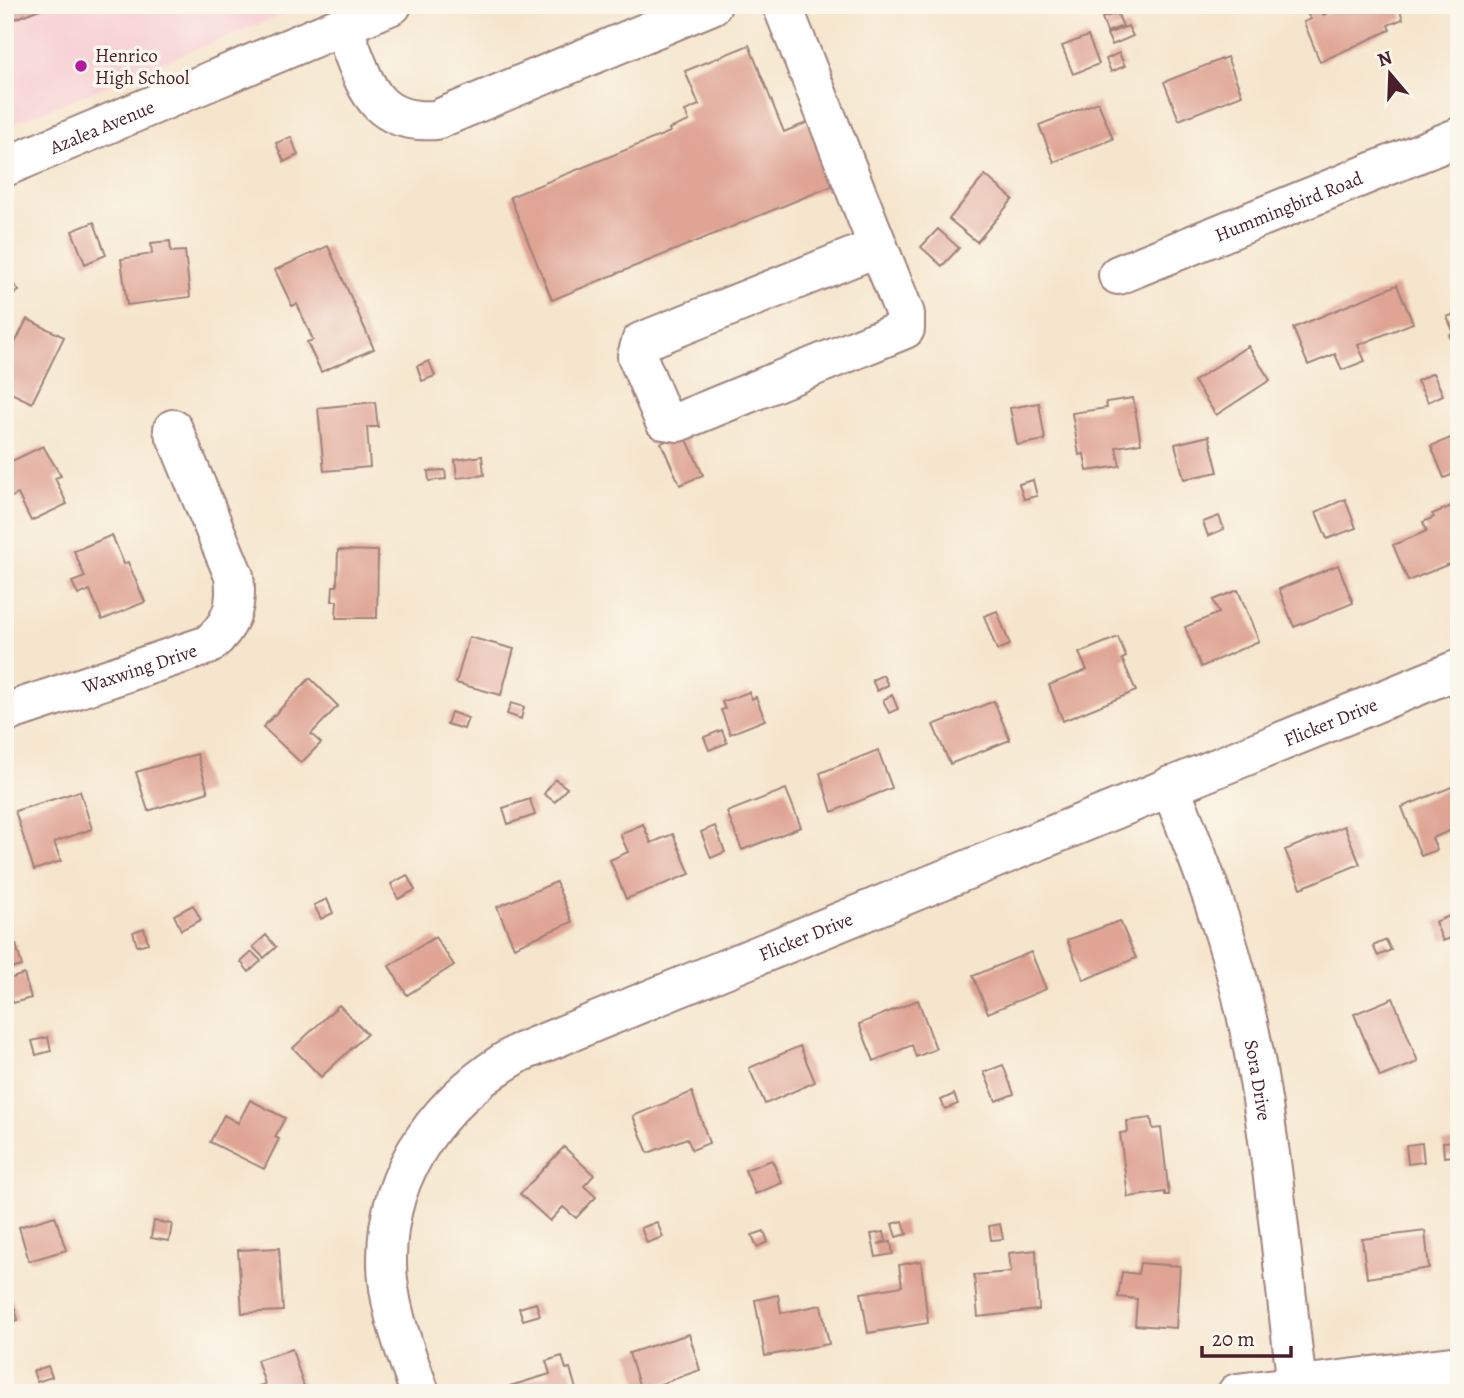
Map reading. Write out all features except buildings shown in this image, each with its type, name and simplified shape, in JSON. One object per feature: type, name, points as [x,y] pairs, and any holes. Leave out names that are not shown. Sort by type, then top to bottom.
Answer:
[{"type":"street","name":"Azalea Avenue","points":[[5,167],[391,5]]},
{"type":"street","points":[[342,26],[374,99],[389,114],[411,122],[436,120],[712,5]]},
{"type":"street","points":[[782,5],[905,314],[905,329],[678,422],[664,420],[636,356],[641,342],[878,247]]},
{"type":"street","name":"Hummingbird Road","points":[[1118,275],[1459,137]]},
{"type":"street","name":"Waxwing Drive","points":[[5,713],[208,645],[219,636],[232,616],[237,598],[234,576],[173,429]]},
{"type":"street","name":"Flicker Drive","points":[[420,1393],[392,1304],[387,1259],[392,1214],[414,1152],[428,1131],[452,1102],[492,1068],[519,1053],[1459,669]]},
{"type":"street","name":"Sora Drive","points":[[1170,786],[1228,942],[1248,1021],[1261,1090],[1297,1385]]},
{"type":"street","points":[[1237,1393],[1459,1365]]},
{"type":"shaded area","name":"Henrico High School","points":[[5,5],[306,5],[5,127]]},
{"type":"place","name":"Henrico High School","points":[[81,66]]}]
